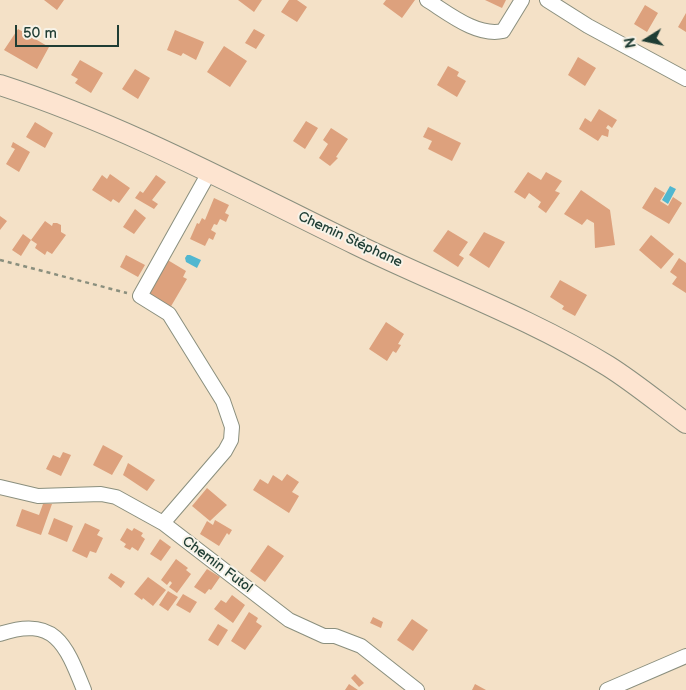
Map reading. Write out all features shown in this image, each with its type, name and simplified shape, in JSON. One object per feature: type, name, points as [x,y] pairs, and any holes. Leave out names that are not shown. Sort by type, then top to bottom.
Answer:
[{"type":"main road","name":"Chemin Stéphane","points":[[0,85],[99,121],[210,171],[365,249],[457,289],[568,344],[609,367],[686,423]]},
{"type":"street","points":[[427,0],[462,21],[479,29],[494,33],[503,31],[522,0]]},
{"type":"street","points":[[547,0],[588,26],[686,79]]},
{"type":"street","points":[[163,523],[225,451],[231,440],[232,427],[223,401],[169,314],[140,296],[210,171]]},
{"type":"street","name":"Chemin Futol","points":[[0,487],[38,496],[101,494],[116,497],[163,523],[288,620],[324,636],[335,636],[361,646],[417,690]]},
{"type":"street","points":[[0,634],[14,629],[31,628],[41,628],[51,633],[62,643],[72,660],[84,690]]},
{"type":"street","points":[[607,690],[686,656]]},
{"type":"path","points":[[0,260],[140,296]]},
{"type":"water","points":[[670,186],[676,189],[668,204],[662,200]]},
{"type":"water","points":[[187,255],[201,260],[197,268],[186,262],[185,258]]},
{"type":"building","points":[[44,0],[64,0],[57,10]]},
{"type":"building","points":[[238,0],[262,0],[254,12]]},
{"type":"building","points":[[289,0],[297,0],[307,7],[297,22],[281,12]]},
{"type":"building","points":[[386,0],[415,0],[402,18],[383,4]]},
{"type":"building","points":[[485,0],[506,0],[502,8]]},
{"type":"building","points":[[645,5],[658,13],[647,32],[634,24]]},
{"type":"building","points":[[686,13],[686,32],[678,27]]},
{"type":"building","points":[[18,29],[49,47],[37,69],[4,50]]},
{"type":"building","points":[[254,29],[265,35],[256,49],[245,43]]},
{"type":"building","points":[[175,30],[204,42],[196,60],[183,53],[181,56],[167,50]]},
{"type":"building","points":[[224,46],[247,61],[230,87],[207,72]]},
{"type":"building","points":[[578,57],[596,68],[585,86],[568,75]]},
{"type":"building","points":[[80,60],[103,73],[91,93],[75,83],[78,79],[71,75]]},
{"type":"building","points":[[448,66],[459,72],[457,76],[466,81],[457,97],[437,85]]},
{"type":"building","points":[[135,69],[150,78],[138,99],[122,89]]},
{"type":"building","points":[[599,109],[617,120],[612,128],[608,125],[606,128],[609,130],[608,137],[602,135],[598,141],[579,129],[585,118],[591,122]]},
{"type":"building","points":[[306,121],[318,128],[305,149],[293,141]]},
{"type":"building","points":[[35,122],[53,133],[45,148],[26,137]]},
{"type":"building","points":[[428,127],[461,143],[452,161],[428,149],[432,141],[423,137]]},
{"type":"building","points":[[331,128],[348,139],[336,157],[338,158],[330,166],[319,158],[328,144],[323,140]]},
{"type":"building","points":[[13,142],[30,152],[19,172],[6,164],[15,149],[11,147]]},
{"type":"building","points":[[528,172],[541,180],[546,172],[562,181],[555,191],[560,193],[546,213],[538,207],[541,202],[529,193],[525,199],[514,192]]},
{"type":"building","points":[[110,174],[130,188],[119,203],[113,199],[111,202],[92,190],[102,175],[107,179]]},
{"type":"building","points":[[156,175],[166,182],[152,200],[158,204],[154,209],[135,198],[140,191],[143,193]]},
{"type":"building","points":[[655,187],[665,193],[660,201],[668,206],[673,197],[682,203],[669,224],[642,208]]},
{"type":"building","points":[[581,190],[610,210],[615,245],[595,248],[594,223],[587,219],[582,225],[564,214]]},
{"type":"building","points":[[214,198],[229,205],[225,213],[229,215],[226,222],[220,219],[217,225],[214,224],[211,230],[216,233],[213,240],[209,238],[205,246],[190,239],[197,223],[199,224],[202,218],[205,220]]},
{"type":"building","points":[[135,209],[146,218],[134,234],[123,227]]},
{"type":"building","points":[[0,216],[7,221],[0,230]]},
{"type":"building","points":[[45,221],[52,226],[53,223],[61,225],[61,232],[66,235],[52,254],[47,251],[45,255],[35,248],[37,244],[31,240]]},
{"type":"building","points":[[448,230],[468,242],[459,255],[464,258],[458,267],[433,251]]},
{"type":"building","points":[[484,232],[505,242],[489,268],[469,255]]},
{"type":"building","points":[[23,234],[31,240],[21,256],[12,250]]},
{"type":"building","points":[[651,235],[674,254],[661,269],[639,250]]},
{"type":"building","points":[[126,255],[145,265],[138,277],[120,267]]},
{"type":"building","points":[[679,258],[686,263],[686,293],[672,284],[677,277],[670,272]]},
{"type":"building","points":[[166,259],[186,271],[183,277],[187,279],[170,308],[145,293]]},
{"type":"building","points":[[560,280],[587,295],[575,316],[562,309],[564,306],[550,297]]},
{"type":"building","points":[[386,322],[404,334],[398,344],[401,345],[396,353],[393,351],[387,361],[369,349]]},
{"type":"building","points":[[103,445],[123,456],[112,475],[93,465]]},
{"type":"building","points":[[63,452],[71,455],[61,476],[46,469],[53,455],[60,458]]},
{"type":"building","points":[[128,463],[155,480],[147,491],[123,475]]},
{"type":"building","points":[[287,474],[299,482],[292,492],[299,496],[289,513],[253,490],[260,479],[268,484],[273,475],[282,481]]},
{"type":"building","points":[[207,488],[227,505],[210,521],[192,506]]},
{"type":"building","points":[[43,504],[52,504],[41,535],[16,526],[22,509],[39,515]]},
{"type":"building","points":[[54,518],[73,526],[67,542],[48,534]]},
{"type":"building","points":[[215,520],[232,530],[229,535],[227,533],[219,546],[200,534],[207,521],[213,525]]},
{"type":"building","points":[[85,523],[100,530],[97,535],[103,538],[96,553],[90,551],[87,558],[72,551]]},
{"type":"building","points":[[127,528],[132,531],[134,528],[143,533],[141,536],[145,539],[138,551],[132,547],[130,550],[124,547],[126,544],[120,540]]},
{"type":"building","points":[[160,539],[171,547],[161,561],[150,554]]},
{"type":"building","points":[[268,545],[284,556],[265,582],[250,571]]},
{"type":"building","points":[[176,559],[188,568],[186,570],[191,574],[177,593],[169,587],[172,583],[170,581],[167,585],[161,580]]},
{"type":"building","points":[[207,569],[220,577],[211,590],[209,589],[205,594],[194,587]]},
{"type":"building","points":[[111,573],[125,582],[121,588],[108,578]]},
{"type":"building","points":[[148,577],[166,590],[153,606],[134,594]]},
{"type":"building","points":[[168,591],[178,597],[168,611],[159,605]]},
{"type":"building","points":[[183,594],[197,602],[190,613],[176,605]]},
{"type":"building","points":[[232,595],[245,605],[233,623],[214,609],[221,600],[226,603]]},
{"type":"building","points":[[249,612],[258,618],[256,622],[262,626],[245,650],[231,641]]},
{"type":"building","points":[[373,617],[383,622],[381,628],[370,623]]},
{"type":"building","points":[[412,619],[428,630],[413,651],[397,640]]},
{"type":"building","points":[[218,624],[228,630],[218,646],[208,640]]},
{"type":"building","points":[[355,674],[364,683],[359,687],[351,678]]},
{"type":"building","points":[[349,684],[358,690],[345,690]]},
{"type":"building","points":[[475,684],[486,690],[472,690]]}]
